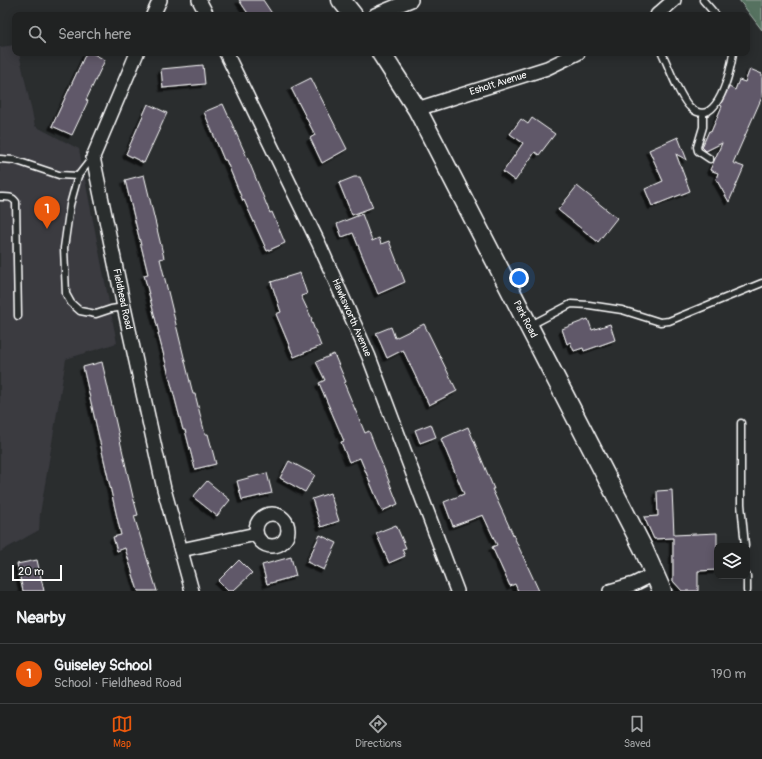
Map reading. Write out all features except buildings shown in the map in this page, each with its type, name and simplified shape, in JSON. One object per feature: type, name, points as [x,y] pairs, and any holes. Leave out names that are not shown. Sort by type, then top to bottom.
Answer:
[{"type":"main road","points":[[341,0],[351,12]]},
{"type":"main road","name":"Park Road","points":[[382,56],[417,109],[639,542],[662,591]]},
{"type":"street","points":[[154,12],[160,0]]},
{"type":"street","points":[[199,0],[205,12]]},
{"type":"street","points":[[382,12],[411,0]]},
{"type":"street","points":[[660,12],[674,0]]},
{"type":"street","points":[[93,157],[136,56]]},
{"type":"street","name":"Hawksworth Avenue","points":[[227,56],[319,244],[369,357],[457,591]]},
{"type":"street","name":"Esholt Avenue","points":[[417,109],[546,68],[572,56]]},
{"type":"street","name":"Fieldhead Road","points":[[93,157],[164,489],[192,591]]},
{"type":"street","points":[[181,550],[256,534]]},
{"type":"street","points":[[610,591],[634,584],[654,574]]},
{"type":"lane","points":[[703,0],[713,12]]},
{"type":"lane","points":[[663,56],[686,103],[697,112],[703,114],[715,106],[729,73],[732,56]]},
{"type":"lane","points":[[703,114],[703,127],[697,147],[698,151],[710,159]]},
{"type":"lane","points":[[93,157],[78,176],[70,205],[64,248],[66,294],[71,303],[80,311],[96,314],[124,307]]},
{"type":"lane","points":[[0,159],[14,160],[58,175],[78,176]]},
{"type":"lane","points":[[0,197],[14,198],[16,202],[18,316]]},
{"type":"lane","points":[[528,326],[571,304],[622,310],[660,322],[669,321],[762,283]]},
{"type":"lane","points":[[741,422],[741,504],[745,543]]},
{"type":"lane","points":[[747,579],[747,591]]},
{"type":"shaded area","points":[[12,45],[12,56],[20,56],[35,126],[79,149],[117,343],[66,359],[40,514],[39,530],[0,552],[0,47]]},
{"type":"green space","points":[[739,0],[762,0],[762,30],[750,14],[750,12],[748,12]]},
{"type":"place","name":"Guiseley School","points":[[47,229]]}]
